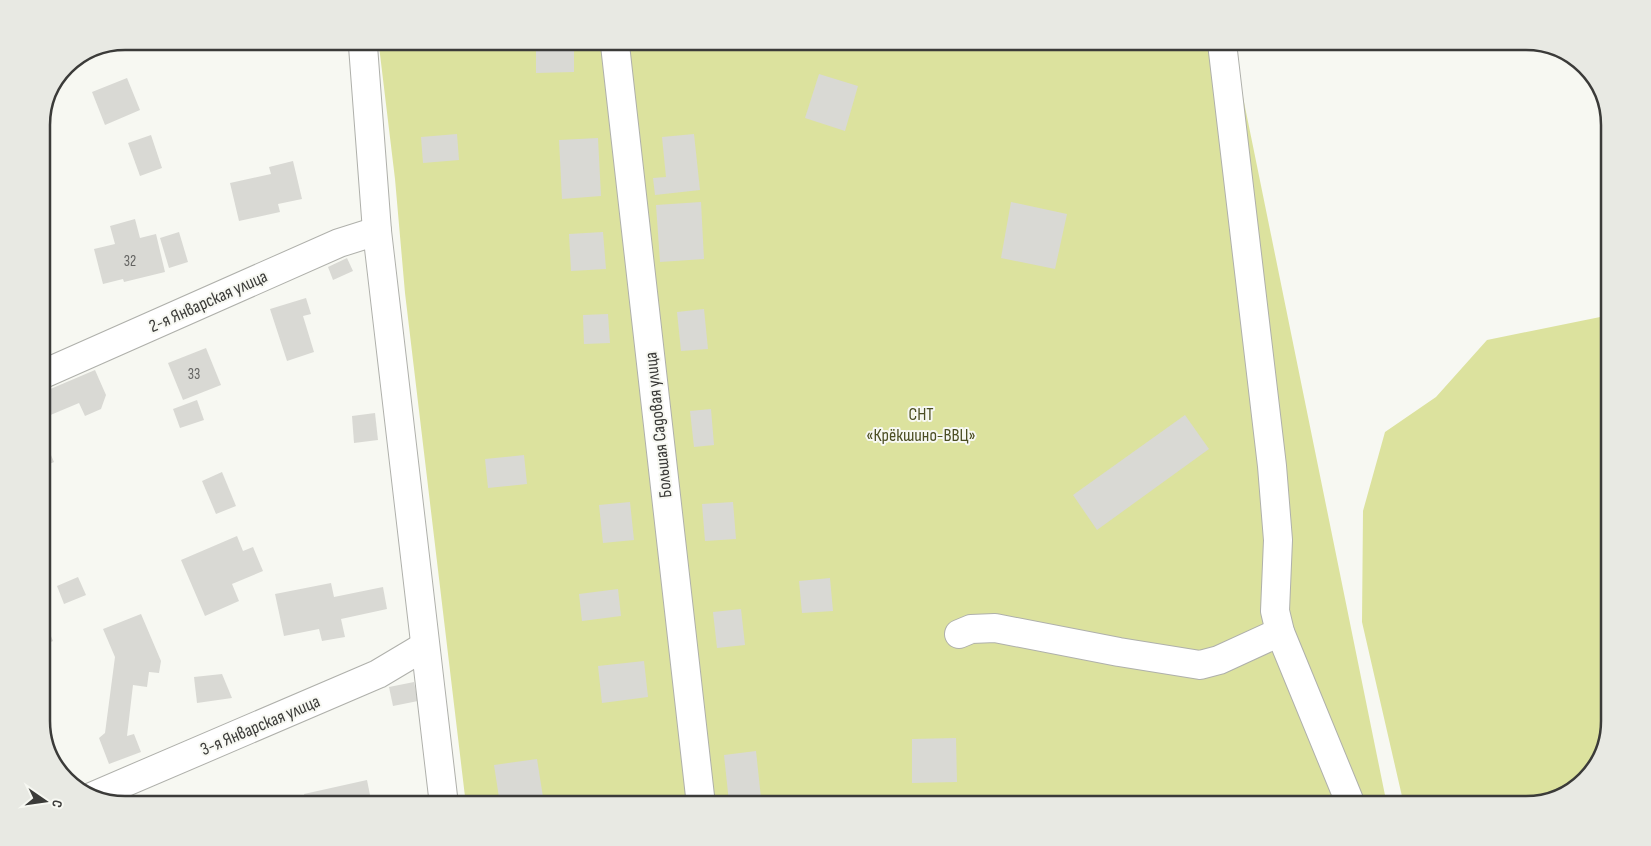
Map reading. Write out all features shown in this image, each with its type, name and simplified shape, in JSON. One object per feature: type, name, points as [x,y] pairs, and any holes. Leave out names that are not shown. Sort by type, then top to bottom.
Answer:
[{"type":"street","points":[[362,50],[377,231],[443,796]]},
{"type":"street","name":"Большая Садовая улица","points":[[616,50],[700,796]]},
{"type":"street","points":[[1223,50],[1272,466],[1278,540],[1275,611],[1280,632],[1347,796]]},
{"type":"street","name":"2-я Январская улица","points":[[50,371],[339,243],[377,231]]},
{"type":"street","points":[[959,634],[971,630],[995,628],[1119,652],[1200,665],[1219,660],[1280,632]]},
{"type":"street","name":"3-я Январская улица","points":[[102,792],[378,674],[425,646]]},
{"type":"green space","name":"СНТ «Крёкшино-ВВЦ»","points":[[379,50],[1233,50],[1385,796],[465,796],[405,293],[395,179]]},
{"type":"green space","points":[[1601,317],[1600,736],[1593,754],[1582,771],[1568,783],[1546,793],[1526,796],[1402,796],[1362,622],[1363,511],[1385,432],[1436,397],[1487,340]]},
{"type":"building","points":[[536,50],[574,50],[574,72],[536,73]]},
{"type":"building","points":[[819,74],[858,86],[845,131],[805,118]]},
{"type":"building","points":[[127,78],[140,110],[105,125],[92,92]]},
{"type":"building","points":[[457,134],[459,160],[423,163],[421,137]]},
{"type":"building","points":[[694,134],[700,190],[655,195],[653,178],[666,177],[662,137]]},
{"type":"building","points":[[151,135],[162,168],[140,176],[128,143]]},
{"type":"building","points":[[598,138],[601,196],[562,199],[559,140]]},
{"type":"building","points":[[293,161],[302,199],[278,204],[280,212],[239,221],[230,183],[271,174],[269,167]]},
{"type":"building","points":[[701,202],[704,259],[660,262],[656,205]]},
{"type":"building","points":[[1011,202],[1067,214],[1055,269],[1001,258]]},
{"type":"building","points":[[135,219],[140,238],[156,234],[165,272],[124,282],[123,279],[103,284],[94,249],[115,244],[110,226]]},
{"type":"building","points":[[179,232],[188,262],[169,268],[160,238]]},
{"type":"building","points":[[603,232],[606,269],[571,271],[569,234]]},
{"type":"building","points":[[347,258],[353,271],[333,280],[328,267]]},
{"type":"building","points":[[306,298],[311,314],[303,316],[314,352],[287,361],[270,309]]},
{"type":"building","points":[[704,309],[708,349],[681,351],[677,312]]},
{"type":"building","points":[[608,314],[610,343],[584,344],[583,315]]},
{"type":"building","points":[[206,348],[221,385],[183,400],[168,363]]},
{"type":"building","points":[[95,370],[106,395],[101,409],[85,416],[79,403],[50,415],[50,389]]},
{"type":"building","points":[[197,400],[204,420],[180,428],[173,409]]},
{"type":"building","points":[[711,409],[714,445],[694,447],[690,411]]},
{"type":"building","points":[[375,413],[378,440],[354,443],[352,416]]},
{"type":"building","points":[[1185,415],[1209,449],[1097,530],[1073,495]]},
{"type":"building","points":[[50,453],[54,462],[50,464]]},
{"type":"building","points":[[524,455],[527,484],[488,488],[485,459]]},
{"type":"building","points":[[222,472],[236,506],[216,514],[202,481]]},
{"type":"building","points":[[630,502],[634,540],[603,543],[599,505]]},
{"type":"building","points":[[733,502],[736,539],[705,541],[702,504]]},
{"type":"building","points":[[237,536],[243,551],[253,547],[263,571],[232,584],[239,601],[205,616],[181,560]]},
{"type":"building","points":[[78,577],[86,595],[64,604],[57,586]]},
{"type":"building","points":[[830,578],[833,611],[802,613],[799,581]]},
{"type":"building","points":[[331,583],[334,597],[383,587],[387,609],[341,619],[345,637],[322,641],[319,629],[284,636],[275,594]]},
{"type":"building","points":[[618,589],[621,616],[582,621],[579,594]]},
{"type":"building","points":[[741,609],[745,645],[717,648],[713,612]]},
{"type":"building","points":[[141,614],[161,661],[159,673],[149,672],[147,687],[133,685],[127,736],[134,734],[141,752],[109,764],[99,738],[105,733],[115,657],[103,629]]},
{"type":"building","points":[[644,661],[648,697],[602,703],[598,666]]},
{"type":"building","points":[[222,674],[232,698],[197,703],[194,677]]},
{"type":"building","points":[[414,682],[418,701],[393,706],[389,687]]},
{"type":"building","points":[[956,738],[957,782],[912,783],[912,739]]},
{"type":"building","points":[[756,751],[761,796],[728,796],[724,755]]},
{"type":"building","points":[[537,759],[543,796],[499,796],[494,765]]},
{"type":"building","points":[[367,780],[370,796],[304,796],[304,794]]}]
